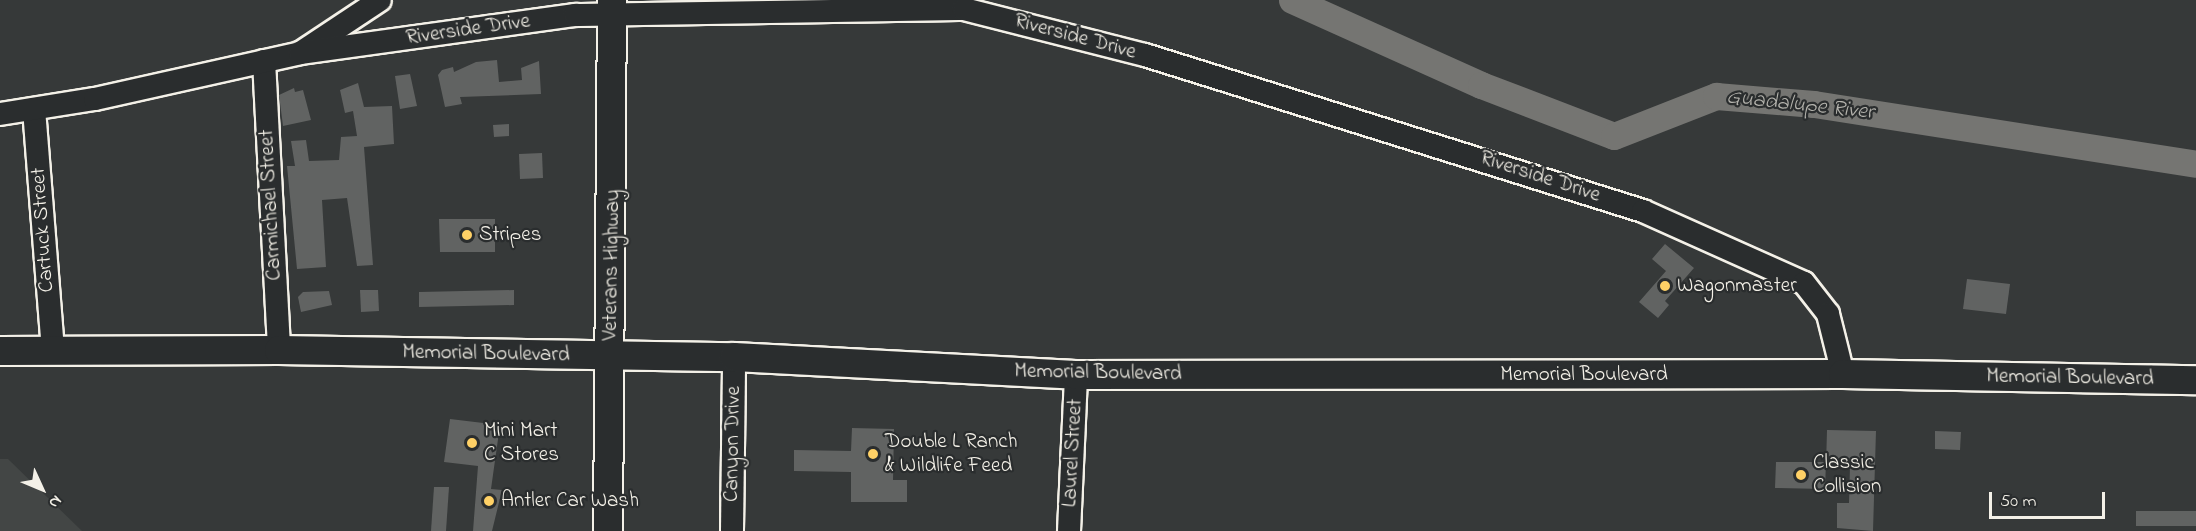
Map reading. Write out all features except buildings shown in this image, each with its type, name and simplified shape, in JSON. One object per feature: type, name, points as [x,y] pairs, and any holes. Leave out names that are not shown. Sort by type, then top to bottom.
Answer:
[{"type":"main road","name":"Veterans Highway","points":[[608,531],[613,7]]},
{"type":"main road","name":"Memorial Boulevard","points":[[0,351],[279,350],[734,357],[1076,375],[1843,374],[2196,380]]},
{"type":"street","points":[[300,53],[380,0]]},
{"type":"street","name":"Riverside Drive","points":[[0,114],[34,109],[300,53],[613,7],[942,6],[1145,55],[1643,211],[1784,271],[1804,283],[1828,314],[1843,374]]},
{"type":"street","name":"Carmichael Street","points":[[264,61],[279,350]]},
{"type":"street","name":"Cartuck Street","points":[[34,109],[53,350]]},
{"type":"street","name":"Canyon Drive","points":[[732,531],[734,357]]},
{"type":"street","name":"Laurel Street","points":[[1069,531],[1076,375]]},
{"type":"shaded area","points":[[0,459],[8,459],[82,531],[0,531]]},
{"type":"waterway","name":"Guadalupe River","points":[[1292,0],[1481,85],[1614,136],[1716,96],[1814,104],[2196,164]]},
{"type":"place","name":"Stripes","points":[[467,235]]},
{"type":"place","name":"Wagonmaster","points":[[1665,286]]},
{"type":"place","name":"Mini Mart C Stores","points":[[472,443]]},
{"type":"place","name":"Double L Ranch & Wildlife Feed","points":[[873,454]]},
{"type":"place","name":"Classic Collision","points":[[1801,475]]},
{"type":"place","name":"Antler Car Wash","points":[[489,501]]}]
